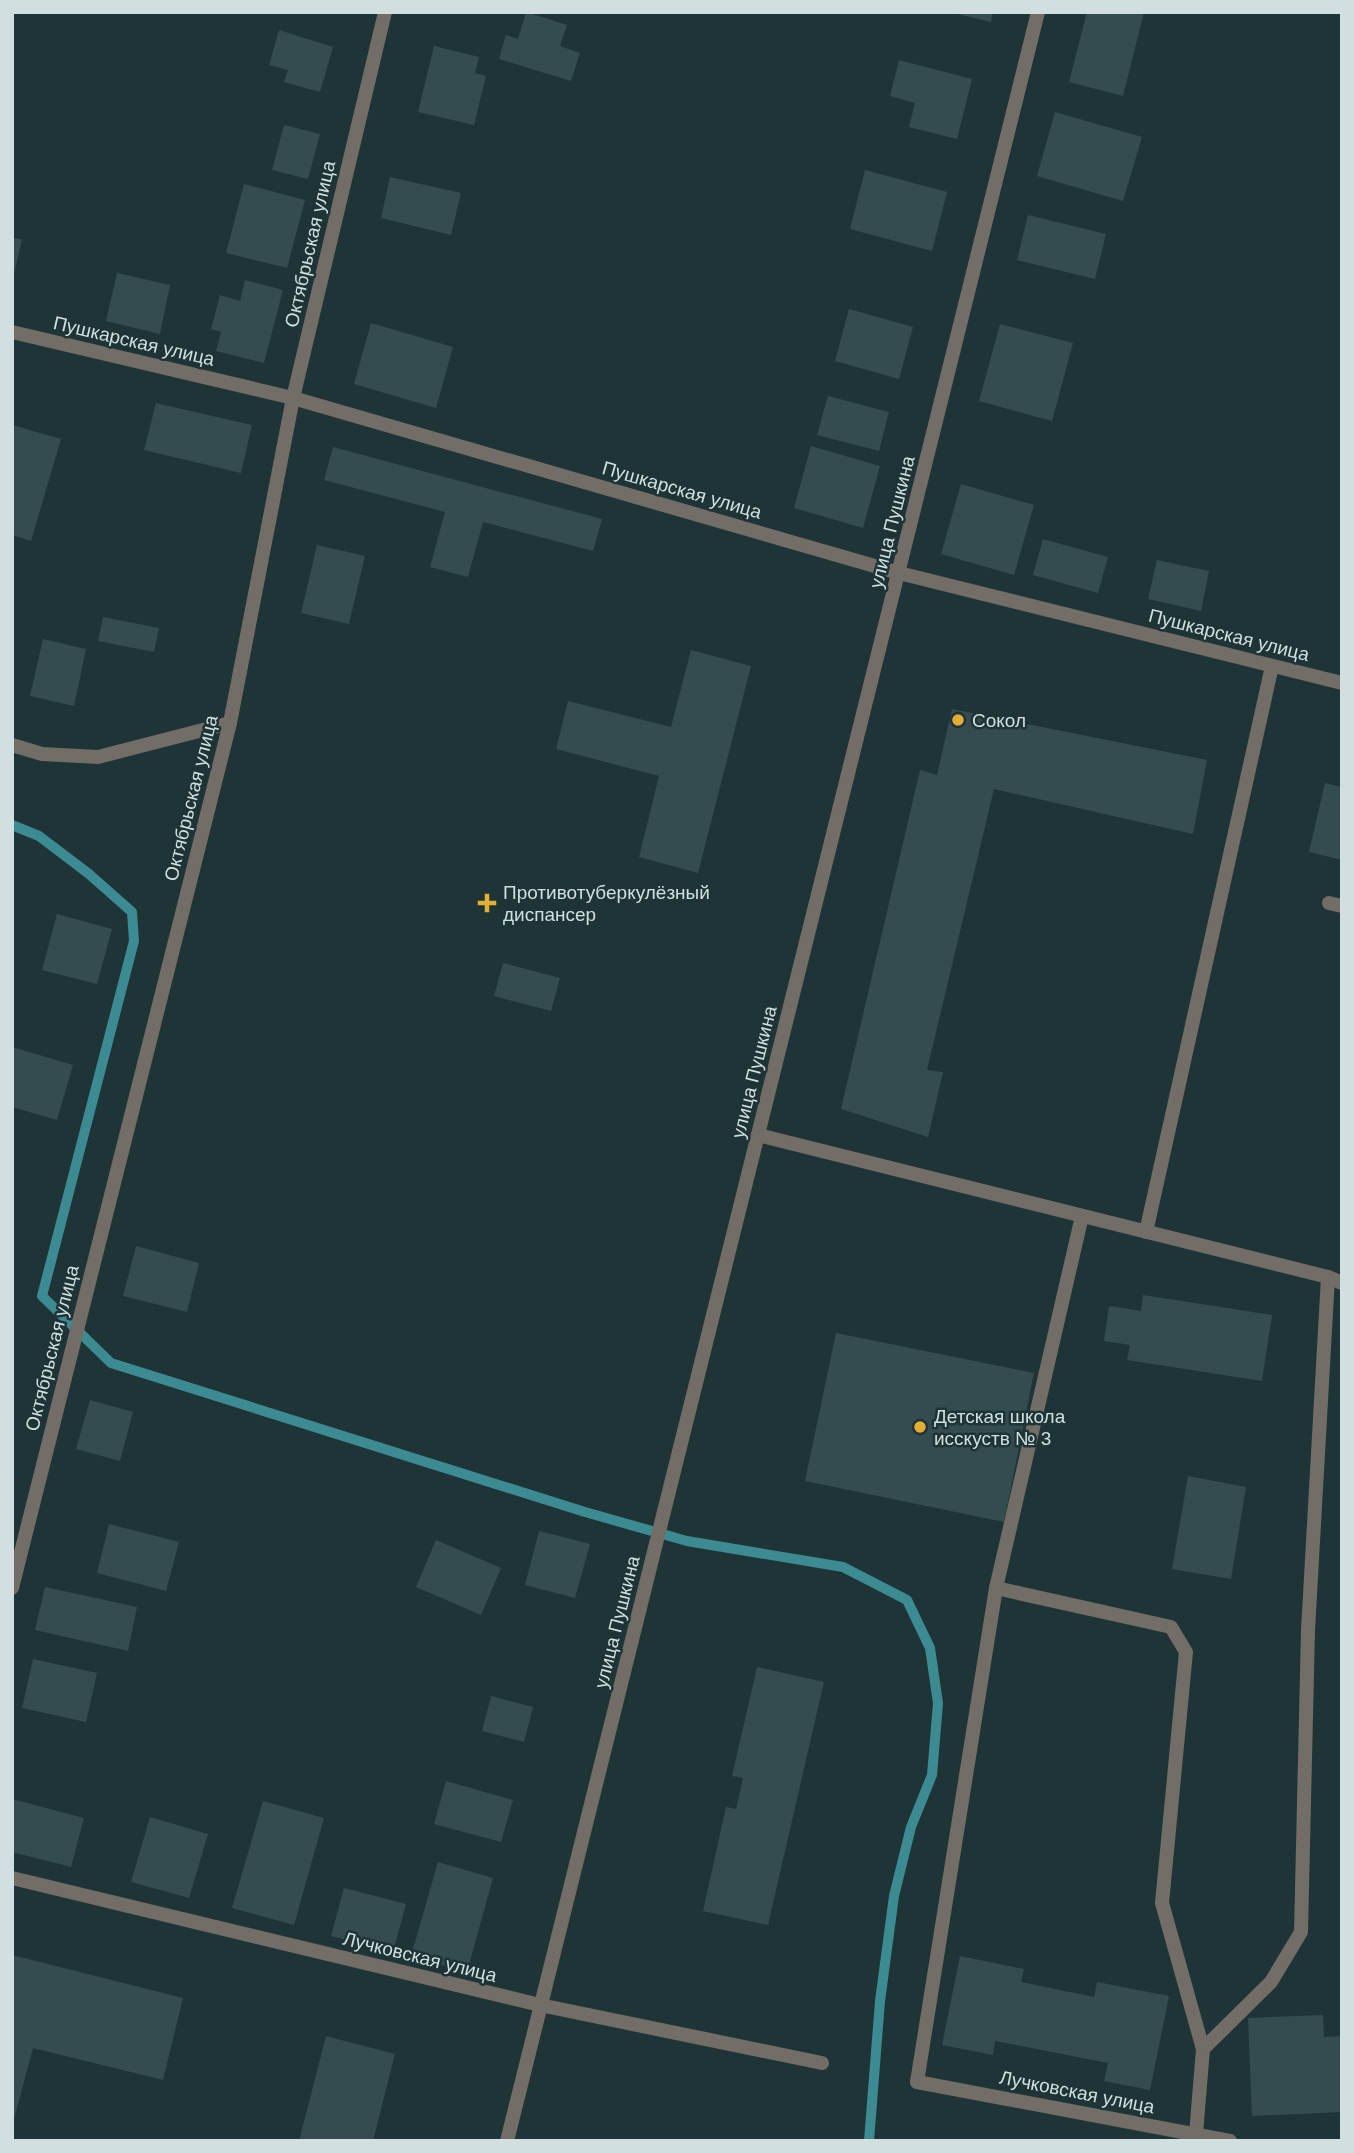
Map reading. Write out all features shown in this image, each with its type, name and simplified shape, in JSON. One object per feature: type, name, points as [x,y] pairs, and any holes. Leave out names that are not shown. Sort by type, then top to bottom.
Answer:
[{"type":"street","name":"Октябрьская улица","points":[[12,1588],[230,723],[293,398],[385,12]]},
{"type":"street","name":"улица Пушкина","points":[[507,2141],[1038,12]]},
{"type":"street","name":"Пушкарская улица","points":[[12,332],[293,398],[899,573],[1342,683]]},
{"type":"street","points":[[1146,1232],[1272,666]]},
{"type":"street","points":[[12,745],[41,754],[98,757],[230,723]]},
{"type":"street","points":[[758,1135],[1335,1280],[1308,1630],[1301,1933],[1272,1982],[1203,2049]]},
{"type":"street","points":[[1082,1216],[996,1588],[1171,1627],[1186,1652],[1162,1903],[1203,2049],[1196,2134]]},
{"type":"street","name":"Лучковская улица","points":[[996,1588],[917,2082],[1230,2141]]},
{"type":"street","name":"Лучковская улица","points":[[12,1878],[540,2006],[822,2063]]},
{"type":"building","points":[[526,12],[567,25],[560,46],[580,53],[571,81],[499,59],[506,35],[518,39]]},
{"type":"building","points":[[949,12],[993,12],[991,22]]},
{"type":"building","points":[[1087,12],[1144,12],[1123,96],[1069,82]]},
{"type":"building","points":[[279,30],[333,47],[320,92],[284,82],[288,70],[269,65]]},
{"type":"building","points":[[434,46],[479,57],[475,73],[486,76],[474,125],[418,112]]},
{"type":"building","points":[[899,60],[972,79],[957,139],[909,127],[915,103],[890,96]]},
{"type":"building","points":[[1055,112],[1142,137],[1123,201],[1037,176]]},
{"type":"building","points":[[284,125],[320,134],[308,179],[272,170]]},
{"type":"building","points":[[865,170],[947,192],[932,251],[850,229]]},
{"type":"building","points":[[390,177],[461,193],[451,235],[381,218]]},
{"type":"building","points":[[244,184],[305,200],[287,268],[226,253]]},
{"type":"building","points":[[1028,215],[1106,234],[1095,279],[1017,260]]},
{"type":"building","points":[[12,237],[22,240],[13,278],[12,277]]},
{"type":"building","points":[[117,273],[170,285],[160,334],[106,321]]},
{"type":"building","points":[[245,280],[283,290],[264,363],[216,351],[221,332],[211,329],[220,295],[240,301]]},
{"type":"building","points":[[849,309],[913,327],[899,379],[835,361]]},
{"type":"building","points":[[371,323],[453,347],[436,408],[354,384]]},
{"type":"building","points":[[1000,324],[1073,343],[1052,421],[979,401]]},
{"type":"building","points":[[828,396],[889,412],[879,451],[817,435]]},
{"type":"building","points":[[156,403],[252,425],[241,473],[144,450]]},
{"type":"building","points":[[12,425],[61,439],[31,541],[12,535]]},
{"type":"building","points":[[811,446],[880,466],[863,528],[794,508]]},
{"type":"building","points":[[333,447],[602,519],[593,551],[483,522],[468,577],[430,567],[445,512],[324,480]]},
{"type":"building","points":[[961,484],[1034,505],[1014,575],[941,554]]},
{"type":"building","points":[[1043,539],[1108,557],[1098,593],[1033,575]]},
{"type":"building","points":[[317,545],[365,556],[349,624],[301,613]]},
{"type":"building","points":[[1157,560],[1209,571],[1201,611],[1148,599]]},
{"type":"building","points":[[103,617],[159,628],[154,652],[98,641]]},
{"type":"building","points":[[43,639],[86,649],[74,706],[30,696]]},
{"type":"building","points":[[691,650],[751,666],[698,873],[639,857],[659,776],[556,749],[568,701],[671,727]]},
{"type":"building","points":[[952,709],[1207,760],[1193,834],[994,789],[927,1070],[943,1072],[928,1137],[841,1109],[920,770],[937,775]]},
{"type":"building","points":[[1325,783],[1342,787],[1342,860],[1309,852]]},
{"type":"building","points":[[57,914],[112,929],[97,984],[42,970]]},
{"type":"building","points":[[503,963],[560,978],[551,1011],[494,996]]},
{"type":"building","points":[[12,1047],[73,1065],[57,1120],[12,1107]]},
{"type":"building","points":[[136,1246],[199,1263],[187,1312],[123,1296]]},
{"type":"building","points":[[1143,1295],[1272,1315],[1262,1381],[1127,1360],[1130,1345],[1104,1341],[1109,1306],[1141,1311]]},
{"type":"building","name":"Детская школа исскуств № 3","points":[[836,1333],[1034,1373],[1004,1522],[805,1481]]},
{"type":"building","points":[[90,1400],[133,1412],[120,1461],[76,1449]]},
{"type":"building","points":[[1188,1476],[1246,1487],[1231,1579],[1172,1569]]},
{"type":"building","points":[[109,1524],[179,1542],[166,1591],[97,1573]]},
{"type":"building","points":[[539,1531],[590,1544],[575,1598],[525,1585]]},
{"type":"building","points":[[436,1540],[501,1568],[481,1615],[416,1587]]},
{"type":"building","points":[[45,1587],[137,1607],[128,1651],[35,1630]]},
{"type":"building","points":[[33,1659],[97,1673],[86,1722],[22,1708]]},
{"type":"building","points":[[757,1667],[824,1682],[768,1925],[703,1911],[726,1807],[736,1809],[743,1778],[732,1776]]},
{"type":"building","points":[[491,1696],[533,1707],[524,1742],[482,1731]]},
{"type":"building","points":[[446,1781],[513,1800],[501,1842],[434,1824]]},
{"type":"building","points":[[12,1799],[84,1818],[71,1867],[12,1852]]},
{"type":"building","points":[[263,1801],[324,1818],[294,1925],[232,1908]]},
{"type":"building","points":[[150,1817],[208,1834],[189,1898],[131,1882]]},
{"type":"building","points":[[438,1862],[493,1878],[467,1972],[411,1956]]},
{"type":"building","points":[[344,1888],[406,1904],[393,1952],[331,1936]]},
{"type":"building","points":[[12,1955],[183,1998],[163,2080],[33,2048],[12,2127]]},
{"type":"building","points":[[960,1956],[1024,1969],[1021,1982],[1094,1997],[1097,1982],[1169,1996],[1150,2090],[1104,2081],[1108,2063],[995,2041],[993,2055],[942,2045]]},
{"type":"building","points":[[1323,2015],[1324,2037],[1342,2036],[1342,2112],[1252,2116],[1248,2018]]},
{"type":"building","points":[[326,2036],[395,2054],[373,2141],[299,2141]]},
{"type":"waterway","points":[[12,825],[39,836],[89,874],[132,912],[134,941],[42,1296],[111,1363],[585,1512],[687,1541],[843,1567],[907,1600],[930,1648],[938,1703],[932,1775],[911,1827],[894,1896],[880,2001],[869,2141]]},
{"type":"place","name":"Сокол","points":[[958,720]]},
{"type":"place","name":"Противотуберкулёзный диспансер","points":[[487,903]]},
{"type":"place","name":"Детская школа исскуств № 3","points":[[920,1427]]}]
